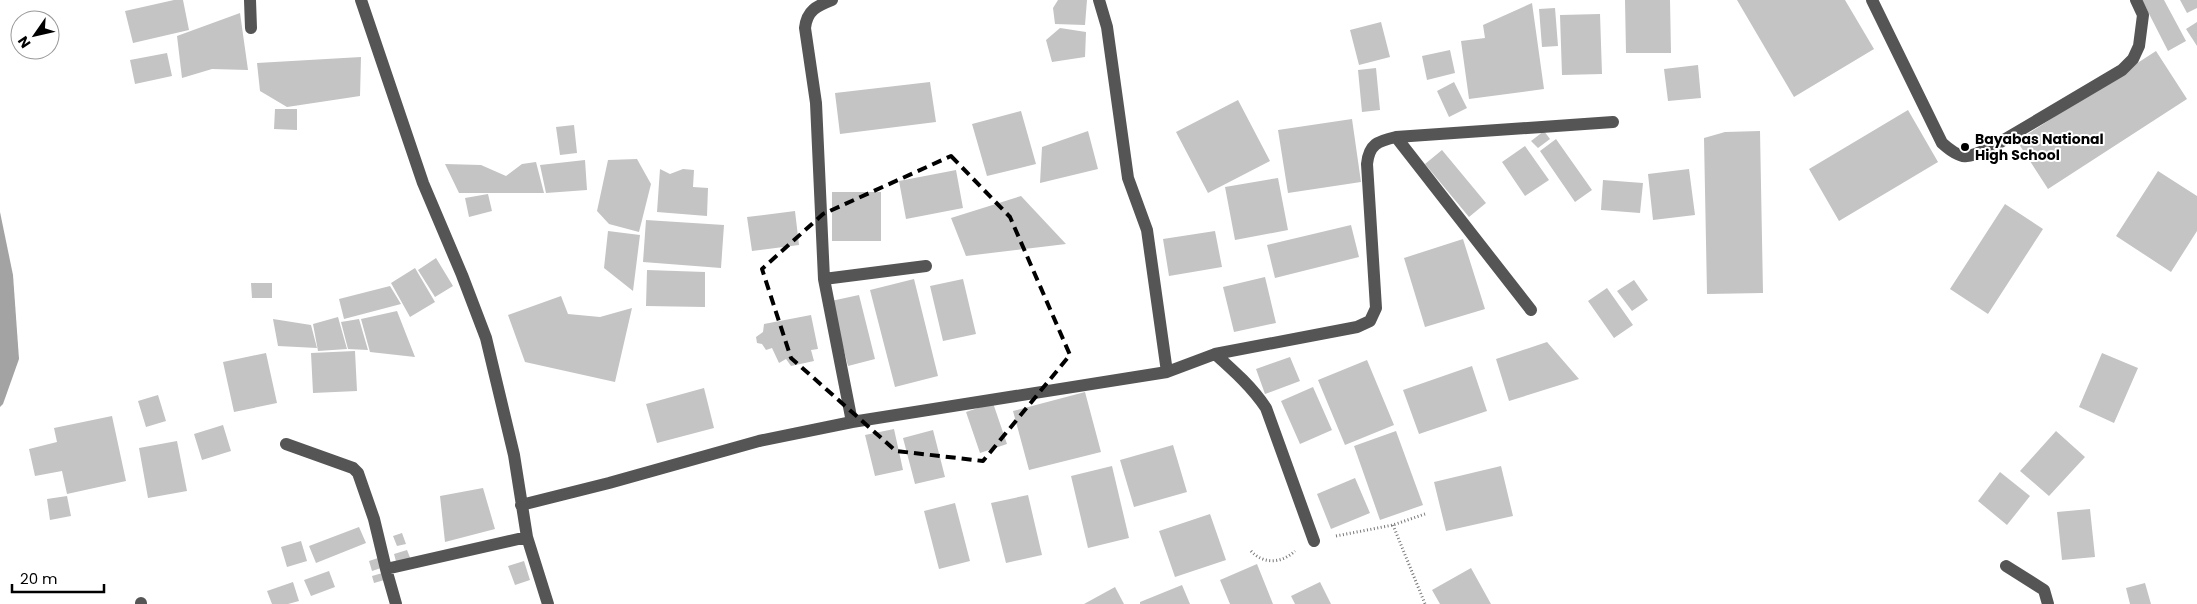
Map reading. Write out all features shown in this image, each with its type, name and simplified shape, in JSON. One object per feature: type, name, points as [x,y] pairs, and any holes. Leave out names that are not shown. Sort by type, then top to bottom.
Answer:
[{"type":"street","points":[[250,0],[251,28]]},
{"type":"street","points":[[361,0],[423,183],[486,338],[514,455],[527,537],[548,604]]},
{"type":"street","points":[[832,0],[816,6],[810,12],[806,19],[805,28],[816,103],[824,279],[852,422]]},
{"type":"street","points":[[1098,0],[1106,27],[1128,178],[1146,230],[1167,372]]},
{"type":"street","points":[[1872,0],[1942,143],[1954,154],[1970,157],[1992,147],[2122,70],[2133,59],[2139,46],[2144,15],[2136,0]]},
{"type":"street","points":[[521,505],[759,441],[852,422],[1167,372],[1215,354],[1357,327],[1370,321],[1376,308],[1366,164],[1371,148],[1382,141],[1396,137],[1613,122]]},
{"type":"street","points":[[1396,137],[1531,310]]},
{"type":"street","points":[[824,279],[926,266]]},
{"type":"street","points":[[1215,354],[1249,386],[1266,408],[1314,541]]},
{"type":"street","points":[[286,444],[353,468],[358,473],[374,520],[396,604]]},
{"type":"street","points":[[386,569],[527,537]]},
{"type":"street","points":[[2006,566],[2044,590],[2048,604]]},
{"type":"path","points":[[1251,552],[1260,559],[1274,562],[1283,560],[1314,541],[1393,524],[1425,514]]},
{"type":"path","points":[[1393,524],[1424,604]]},
{"type":"highlighted area","points":[[951,156],[1010,217],[1070,355],[983,461],[896,451],[791,358],[762,269],[823,214]]},
{"type":"shaded area","points":[[0,212],[13,275],[19,359],[3,404],[0,407]]},
{"type":"building","points":[[174,0],[183,0],[189,30],[133,43],[125,11]]},
{"type":"building","points":[[1058,0],[1087,0],[1085,25],[1055,24],[1053,8]]},
{"type":"building","points":[[1625,0],[1670,0],[1671,53],[1626,53]]},
{"type":"building","points":[[1737,0],[1845,0],[1874,49],[1794,97]]},
{"type":"building","points":[[2142,0],[2164,0],[2186,41],[2168,51]]},
{"type":"building","points":[[2180,0],[2197,0],[2197,8],[2187,13]]},
{"type":"building","points":[[1532,3],[1544,89],[1469,99],[1461,41],[1485,38],[1483,25]]},
{"type":"building","points":[[1555,8],[1558,46],[1542,47],[1539,9]]},
{"type":"building","points":[[240,13],[248,70],[212,69],[182,78],[177,36]]},
{"type":"building","points":[[1600,14],[1602,74],[1562,75],[1560,15]]},
{"type":"building","points":[[1381,22],[1390,57],[1359,65],[1350,30]]},
{"type":"building","points":[[2197,22],[2197,46],[2186,29]]},
{"type":"building","points":[[1060,28],[1086,32],[1085,57],[1052,62],[1046,40]]},
{"type":"building","points":[[1450,50],[1455,73],[1427,80],[1422,56]]},
{"type":"building","points":[[2156,51],[2187,99],[2048,189],[2017,141]]},
{"type":"building","points":[[167,53],[172,76],[135,84],[130,60]]},
{"type":"building","points":[[361,57],[360,96],[287,107],[260,91],[257,63]]},
{"type":"building","points":[[1698,65],[1701,98],[1668,101],[1664,69]]},
{"type":"building","points":[[1376,68],[1380,110],[1362,112],[1358,70]]},
{"type":"building","points":[[930,82],[936,122],[840,134],[835,93]]},
{"type":"building","points":[[1454,82],[1467,108],[1449,117],[1437,91]]},
{"type":"building","points":[[1238,100],[1270,161],[1208,193],[1176,132]]},
{"type":"building","points":[[275,109],[297,109],[297,130],[274,129]]},
{"type":"building","points":[[1908,110],[1938,162],[1839,221],[1809,169]]},
{"type":"building","points":[[1021,111],[1036,164],[987,176],[972,124]]},
{"type":"building","points":[[1352,119],[1361,182],[1288,193],[1278,130]]},
{"type":"building","points":[[574,125],[577,153],[560,155],[556,127]]},
{"type":"building","points":[[1088,131],[1098,169],[1040,183],[1042,147]]},
{"type":"building","points":[[1544,131],[1550,139],[1538,148],[1531,141]]},
{"type":"building","points":[[1760,131],[1763,293],[1707,294],[1704,138],[1725,132]]},
{"type":"building","points":[[1556,139],[1592,190],[1575,202],[1540,151]]},
{"type":"building","points":[[1525,146],[1549,180],[1525,196],[1502,162]]},
{"type":"building","points":[[1442,150],[1486,203],[1469,217],[1425,164]]},
{"type":"building","points":[[637,159],[651,184],[639,232],[609,224],[597,211],[608,160]]},
{"type":"building","points":[[585,160],[587,190],[546,193],[540,165]]},
{"type":"building","points":[[536,162],[544,193],[459,193],[445,164],[481,165],[506,176],[522,164]]},
{"type":"building","points":[[660,169],[670,174],[683,169],[694,170],[693,187],[708,188],[707,216],[657,212]]},
{"type":"building","points":[[1689,169],[1695,215],[1653,220],[1648,174]]},
{"type":"building","points":[[956,170],[963,208],[906,219],[899,181]]},
{"type":"building","points":[[2158,171],[2197,196],[2197,231],[2171,272],[2116,236]]},
{"type":"building","points":[[1278,178],[1288,230],[1235,240],[1225,187]]},
{"type":"building","points":[[1603,180],[1643,183],[1640,213],[1601,210]]},
{"type":"building","points":[[832,192],[881,192],[881,241],[832,241]]},
{"type":"building","points":[[488,194],[492,211],[469,217],[465,198]]},
{"type":"building","points":[[1021,196],[1066,244],[966,256],[951,218]]},
{"type":"building","points":[[2005,204],[2043,229],[1988,314],[1950,289]]},
{"type":"building","points":[[795,211],[799,245],[752,251],[747,217]]},
{"type":"building","points":[[646,220],[724,225],[721,268],[643,262]]},
{"type":"building","points":[[1351,225],[1359,257],[1275,278],[1267,245]]},
{"type":"building","points":[[608,231],[640,235],[633,291],[604,268]]},
{"type":"building","points":[[1215,231],[1222,267],[1169,276],[1163,239]]},
{"type":"building","points":[[1463,239],[1485,309],[1425,327],[1404,258]]},
{"type":"building","points":[[436,258],[453,286],[435,297],[418,270]]},
{"type":"building","points":[[415,268],[435,302],[410,317],[391,283]]},
{"type":"building","points":[[647,270],[705,272],[705,307],[646,306]]},
{"type":"building","points":[[1265,277],[1276,323],[1234,332],[1223,287]]},
{"type":"building","points":[[914,279],[938,376],[895,387],[870,290]]},
{"type":"building","points":[[963,279],[976,334],[943,341],[930,286]]},
{"type":"building","points":[[1634,280],[1648,300],[1632,311],[1617,291]]},
{"type":"building","points":[[251,283],[272,283],[272,298],[252,298]]},
{"type":"building","points":[[390,286],[401,304],[344,319],[339,299]]},
{"type":"building","points":[[1607,288],[1633,325],[1614,338],[1588,301]]},
{"type":"building","points":[[859,295],[875,359],[848,366],[831,301]]},
{"type":"building","points":[[561,296],[568,314],[600,317],[632,308],[615,382],[525,362],[508,315]]},
{"type":"building","points":[[397,311],[415,357],[370,352],[361,319]]},
{"type":"building","points":[[811,315],[818,349],[811,350],[814,361],[791,366],[786,359],[779,363],[772,348],[766,350],[762,344],[757,343],[756,337],[763,332],[764,324]]},
{"type":"building","points":[[338,317],[347,349],[318,351],[313,324]]},
{"type":"building","points":[[273,319],[311,325],[317,348],[278,346]]},
{"type":"building","points":[[359,319],[368,350],[348,349],[341,322]]},
{"type":"building","points":[[1547,342],[1579,379],[1509,401],[1496,359]]},
{"type":"building","points":[[355,351],[357,391],[313,393],[311,353]]},
{"type":"building","points":[[266,353],[277,403],[234,412],[223,362]]},
{"type":"building","points":[[2102,353],[2138,368],[2114,423],[2079,407]]},
{"type":"building","points":[[1290,357],[1300,381],[1265,394],[1256,369]]},
{"type":"building","points":[[1367,360],[1394,425],[1345,445],[1318,380]]},
{"type":"building","points":[[1472,366],[1487,411],[1419,434],[1403,390]]},
{"type":"building","points":[[1313,387],[1332,430],[1300,444],[1281,401]]},
{"type":"building","points":[[704,388],[714,428],[657,443],[646,404]]},
{"type":"building","points":[[1085,392],[1101,452],[1029,470],[1013,411]]},
{"type":"building","points":[[158,395],[166,421],[146,427],[138,401]]},
{"type":"building","points":[[993,403],[1007,444],[980,453],[966,412]]},
{"type":"building","points":[[112,416],[126,481],[67,494],[62,471],[35,476],[29,449],[57,442],[54,428]]},
{"type":"building","points":[[223,425],[231,451],[202,460],[194,434]]},
{"type":"building","points":[[894,429],[903,470],[875,476],[865,435]]},
{"type":"building","points":[[933,430],[945,477],[915,484],[903,438]]},
{"type":"building","points":[[1396,431],[1423,505],[1380,520],[1354,446]]},
{"type":"building","points":[[2056,431],[2085,457],[2049,496],[2020,471]]},
{"type":"building","points":[[177,441],[187,491],[148,498],[139,448]]},
{"type":"building","points":[[1173,445],[1187,492],[1134,507],[1120,460]]},
{"type":"building","points":[[1112,466],[1129,538],[1088,548],[1071,476]]},
{"type":"building","points":[[1501,466],[1513,516],[1446,531],[1434,482]]},
{"type":"building","points":[[2000,472],[2030,496],[2007,525],[1978,501]]},
{"type":"building","points":[[1355,478],[1370,513],[1331,529],[1317,494]]},
{"type":"building","points":[[483,488],[495,529],[445,542],[440,496]]},
{"type":"building","points":[[1028,495],[1042,555],[1006,563],[991,503]]},
{"type":"building","points":[[67,496],[71,516],[50,520],[47,499]]},
{"type":"building","points":[[955,503],[970,561],[939,569],[924,511]]},
{"type":"building","points":[[2090,509],[2095,557],[2062,560],[2057,512]]},
{"type":"building","points":[[1210,514],[1226,560],[1175,577],[1159,531]]},
{"type":"building","points":[[359,527],[366,543],[316,563],[309,546]]},
{"type":"building","points":[[402,533],[406,544],[397,546],[393,536]]},
{"type":"building","points":[[301,541],[307,561],[287,567],[281,547]]},
{"type":"building","points":[[407,550],[411,560],[397,565],[394,554]]},
{"type":"building","points":[[381,557],[384,567],[372,571],[369,561]]},
{"type":"building","points":[[524,561],[530,580],[515,585],[508,566]]},
{"type":"building","points":[[1257,564],[1273,604],[1230,604],[1220,580]]},
{"type":"building","points":[[1471,568],[1491,604],[1440,604],[1432,590]]},
{"type":"building","points":[[329,571],[335,587],[311,596],[304,580]]},
{"type":"building","points":[[386,572],[388,579],[374,583],[372,576]]},
{"type":"building","points":[[293,582],[299,601],[288,604],[272,604],[267,591]]},
{"type":"building","points":[[1320,582],[1331,604],[1295,604],[1291,596]]},
{"type":"building","points":[[2145,583],[2151,604],[2130,604],[2126,588]]},
{"type":"building","points":[[1182,585],[1190,604],[1140,604],[1140,602]]},
{"type":"building","points":[[1115,587],[1124,604],[1084,604]]},
{"type":"place","name":"Bayabas National High School","points":[[1965,147]]}]
